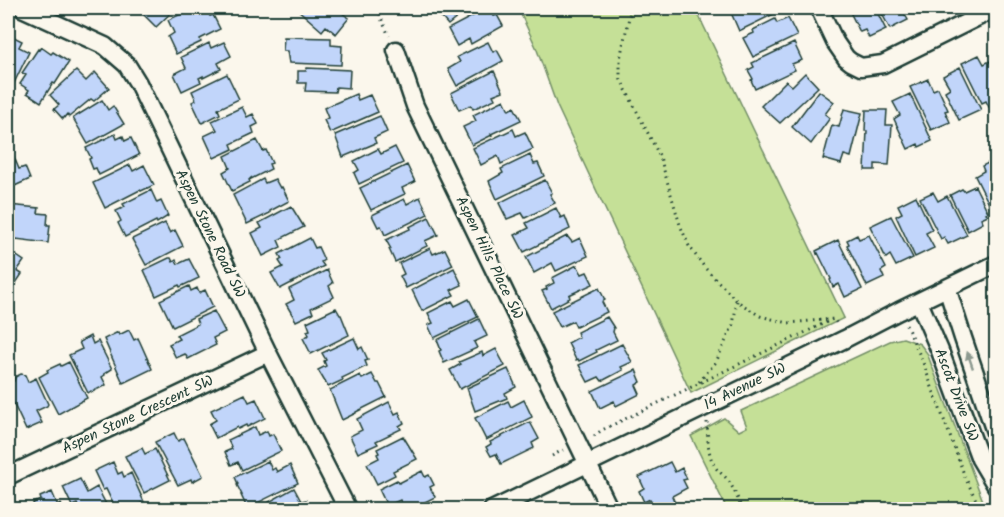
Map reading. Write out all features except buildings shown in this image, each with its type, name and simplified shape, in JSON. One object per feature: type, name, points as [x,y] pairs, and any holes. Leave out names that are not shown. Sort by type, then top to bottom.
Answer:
[{"type":"street","name":"Aspen Stone Road SW","points":[[22,8],[105,46],[127,65],[268,353],[348,510]]},
{"type":"street","points":[[819,8],[835,42],[846,58],[861,67],[883,64],[996,9]]},
{"type":"street","name":"Aspen Hills Place SW","points":[[396,50],[415,106],[610,510]]},
{"type":"street","name":"14 Avenue SW","points":[[492,510],[996,264]]},
{"type":"street","name":"Ascot Drive SW","points":[[947,288],[996,435]]},
{"type":"street","name":"Ascot Drive SW","points":[[919,302],[940,351],[980,459],[996,486]]},
{"type":"street","name":"Aspen Stone Crescent SW","points":[[8,476],[268,353]]},
{"type":"path","points":[[378,8],[396,50]]},
{"type":"path","points":[[631,8],[620,59],[620,78],[660,157],[680,225],[689,246],[705,268],[737,301],[760,316],[788,323],[834,319]]},
{"type":"path","points":[[697,384],[716,362],[733,324],[737,301]]},
{"type":"path","points":[[899,311],[922,360],[965,477],[981,510]]},
{"type":"path","points":[[834,319],[845,339]]},
{"type":"path","points":[[552,456],[834,319]]},
{"type":"path","points":[[707,405],[708,445],[712,462],[716,469],[726,477],[737,495],[742,510]]},
{"type":"green space","points":[[518,8],[695,8],[844,318],[691,393],[557,106],[536,47]]},
{"type":"green space","points":[[903,338],[920,344],[927,353],[986,509],[727,509],[691,436],[724,418],[739,431],[747,427],[741,411],[890,341]]}]
